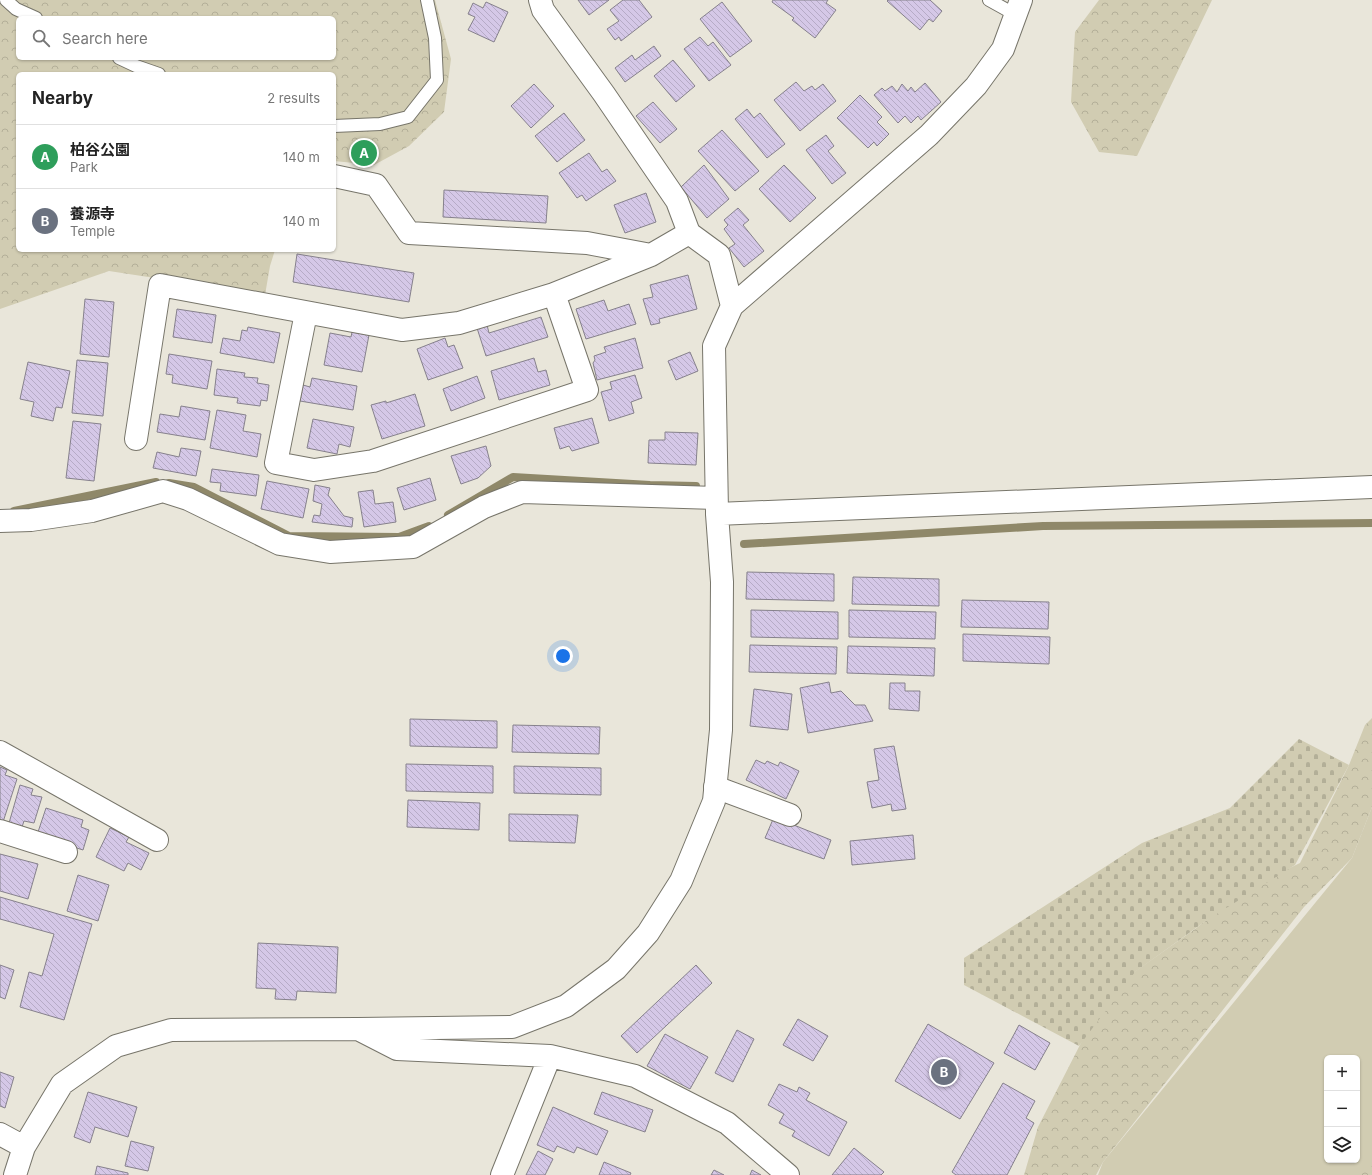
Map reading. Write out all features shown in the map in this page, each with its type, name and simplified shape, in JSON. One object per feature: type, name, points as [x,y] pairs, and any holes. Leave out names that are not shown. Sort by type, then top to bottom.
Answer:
[{"type":"street","points":[[540,0],[543,10],[604,94],[640,149],[677,201],[689,233],[719,255],[732,306]]},
{"type":"street","points":[[15,1175],[24,1147],[62,1084],[116,1046],[171,1030],[512,1027],[566,1006],[616,969],[648,933],[681,881],[714,801],[721,730],[722,582],[717,506],[714,346],[732,306],[929,135],[976,86],[1003,49],[1019,8]]},
{"type":"street","points":[[336,176],[376,185],[409,233],[587,243],[651,255]]},
{"type":"street","points":[[136,439],[160,285],[402,330],[459,323],[554,294],[651,255],[689,233]]},
{"type":"street","points":[[306,313],[276,463],[314,470],[373,461],[586,390],[554,294]]},
{"type":"street","points":[[0,521],[31,520],[92,511],[163,491],[188,499],[280,544],[330,552],[413,547],[484,507],[522,492],[717,506],[1372,487]]},
{"type":"street","points":[[0,752],[157,840]]},
{"type":"street","points":[[715,787],[790,815]]},
{"type":"street","points":[[0,832],[66,852]]},
{"type":"street","points":[[358,1029],[397,1049],[550,1056],[635,1076],[727,1123],[788,1175]]},
{"type":"street","points":[[502,1175],[550,1056]]},
{"type":"street","points":[[0,1134],[24,1147]]},
{"type":"lane","points":[[6,0],[16,9],[32,16]]},
{"type":"lane","points":[[336,126],[380,124],[408,117],[437,80],[435,38],[427,0]]},
{"type":"lane","points":[[989,0],[1019,8]]},
{"type":"lane","points":[[123,60],[153,72]]},
{"type":"green space","points":[[0,0],[435,0],[451,59],[444,112],[409,146],[374,165],[336,161],[336,72],[16,72],[16,252],[274,252],[270,266],[265,295],[109,271],[0,309]]},
{"type":"green space","points":[[1099,0],[1212,0],[1137,156],[1099,152],[1071,102],[1075,32]]},
{"type":"green space","points":[[1372,718],[1372,807],[1352,858],[1304,907],[1103,1162],[1096,1175],[1024,1175],[1038,1127],[1083,1039],[1133,973],[1195,929],[1246,889],[1300,863],[1349,765],[1365,725]]},
{"type":"green space","points":[[1299,739],[1349,765],[1295,865],[1207,920],[1135,972],[1079,1046],[964,985],[964,958],[1142,843],[1230,808]]},
{"type":"green space","points":[[1372,807],[1372,1172],[1369,1175],[1098,1175],[1103,1162],[1352,858]]},
{"type":"green space","points":[[1372,1162],[1372,1175],[1356,1175]]},
{"type":"building","points":[[578,0],[609,0],[589,15]]},
{"type":"building","points":[[623,0],[639,0],[652,17],[621,41],[619,37],[615,40],[607,29],[619,21],[610,10]]},
{"type":"building","points":[[773,0],[828,0],[826,3],[836,10],[815,38],[792,20],[794,18],[772,2]]},
{"type":"building","points":[[930,0],[942,11],[933,22],[929,19],[920,30],[887,1]]},
{"type":"building","points":[[486,2],[508,12],[494,42],[468,30],[475,17],[468,14],[473,3],[483,8]]},
{"type":"building","points":[[722,2],[752,41],[730,57],[700,19]]},
{"type":"building","points":[[700,37],[708,46],[713,42],[731,65],[709,81],[684,49]]},
{"type":"building","points":[[654,46],[661,56],[625,82],[615,68],[632,55],[635,60]]},
{"type":"building","points":[[673,60],[695,86],[676,102],[654,76]]},
{"type":"building","points":[[796,82],[804,91],[812,86],[815,90],[823,84],[836,101],[800,131],[774,100]]},
{"type":"building","points":[[925,83],[941,102],[921,120],[918,116],[911,123],[905,116],[898,123],[874,95],[882,88],[885,91],[892,86],[897,92],[902,84],[908,91],[911,87],[915,92]]},
{"type":"building","points":[[534,84],[554,106],[531,128],[511,106]]},
{"type":"building","points":[[860,95],[882,117],[877,122],[889,134],[877,146],[874,142],[868,148],[837,118]]},
{"type":"building","points":[[653,102],[677,129],[660,143],[636,116]]},
{"type":"building","points":[[747,109],[754,118],[760,113],[785,144],[767,158],[735,119]]},
{"type":"building","points":[[564,113],[585,140],[557,162],[535,136]]},
{"type":"building","points":[[722,130],[759,171],[735,191],[698,151]]},
{"type":"building","points":[[826,135],[834,146],[828,151],[846,173],[832,184],[806,150]]},
{"type":"building","points":[[589,153],[602,172],[607,169],[616,181],[586,201],[582,195],[577,198],[559,173]]},
{"type":"building","points":[[704,165],[729,199],[707,218],[681,187]]},
{"type":"building","points":[[784,165],[816,198],[790,222],[759,189]]},
{"type":"building","points":[[444,190],[548,196],[546,223],[443,217]]},
{"type":"building","points":[[646,193],[656,222],[625,233],[614,205]]},
{"type":"building","points":[[738,208],[749,220],[743,225],[764,251],[744,267],[729,248],[735,244],[724,229],[728,225],[724,220]]},
{"type":"building","points":[[297,254],[414,273],[409,302],[293,282]]},
{"type":"building","points":[[688,275],[697,309],[659,319],[660,323],[651,325],[643,299],[653,297],[650,285]]},
{"type":"building","points":[[85,299],[114,302],[109,357],[80,354]]},
{"type":"building","points":[[604,300],[608,311],[629,304],[636,324],[586,339],[576,309]]},
{"type":"building","points":[[177,309],[216,315],[212,343],[173,337]]},
{"type":"building","points":[[541,317],[548,337],[486,356],[477,328],[487,325],[489,333]]},
{"type":"building","points":[[248,327],[280,333],[274,363],[220,353],[223,338],[240,341],[242,330],[247,331]]},
{"type":"building","points":[[352,332],[369,335],[362,372],[324,365],[330,333],[351,337]]},
{"type":"building","points":[[445,338],[448,347],[454,345],[463,368],[428,380],[417,349]]},
{"type":"building","points":[[635,338],[643,368],[597,380],[593,363],[595,360],[594,356],[606,352],[604,347]]},
{"type":"building","points":[[690,352],[698,371],[676,380],[668,361]]},
{"type":"building","points":[[169,354],[212,361],[207,389],[172,383],[173,375],[166,374]]},
{"type":"building","points":[[534,358],[538,372],[546,370],[550,385],[499,400],[491,371]]},
{"type":"building","points":[[77,360],[108,363],[103,416],[72,413]]},
{"type":"building","points":[[28,362],[70,371],[62,408],[56,407],[53,421],[31,416],[34,402],[20,399]]},
{"type":"building","points":[[217,369],[245,373],[244,377],[258,378],[257,383],[269,385],[267,401],[261,400],[260,406],[237,403],[238,398],[214,395]]},
{"type":"building","points":[[635,375],[642,398],[631,402],[634,413],[609,421],[601,392],[612,389],[610,382]]},
{"type":"building","points":[[477,376],[485,398],[451,411],[443,389]]},
{"type":"building","points":[[312,378],[357,386],[353,410],[300,401],[303,385],[310,387]]},
{"type":"building","points":[[415,394],[425,426],[382,439],[371,405],[386,401],[386,403]]},
{"type":"building","points":[[181,406],[210,411],[205,440],[157,432],[160,414],[179,417]]},
{"type":"building","points":[[217,410],[246,415],[243,431],[261,434],[257,457],[210,448]]},
{"type":"building","points":[[592,418],[599,443],[572,451],[569,446],[560,449],[554,428]]},
{"type":"building","points":[[313,419],[354,427],[350,447],[339,444],[337,454],[307,448]]},
{"type":"building","points":[[73,421],[101,424],[94,481],[66,478]]},
{"type":"building","points":[[665,432],[698,433],[696,465],[648,463],[649,440],[665,440]]},
{"type":"building","points":[[486,446],[491,466],[478,478],[461,484],[451,456]]},
{"type":"building","points":[[181,448],[201,451],[196,476],[153,468],[157,452],[179,457]]},
{"type":"building","points":[[212,469],[259,475],[256,496],[220,491],[221,483],[210,482]]},
{"type":"building","points":[[430,478],[436,500],[404,510],[397,488]]},
{"type":"building","points":[[267,481],[309,489],[303,518],[261,509]]},
{"type":"building","points":[[315,485],[330,488],[328,495],[344,516],[353,518],[352,527],[312,522],[314,515],[320,516],[322,504],[313,501]]},
{"type":"building","points":[[373,490],[375,504],[393,502],[396,522],[364,527],[358,492]]},
{"type":"building","points":[[747,572],[834,574],[834,601],[746,599]]},
{"type":"building","points":[[853,577],[939,579],[939,606],[852,604]]},
{"type":"building","points":[[962,600],[1049,602],[1048,629],[961,627]]},
{"type":"building","points":[[751,610],[838,612],[838,639],[751,637]]},
{"type":"building","points":[[849,610],[936,612],[935,639],[849,637]]},
{"type":"building","points":[[963,634],[1050,637],[1049,664],[963,661]]},
{"type":"building","points":[[750,645],[837,647],[836,674],[749,672]]},
{"type":"building","points":[[848,646],[935,648],[934,676],[847,673]]},
{"type":"building","points":[[829,682],[831,693],[841,691],[855,705],[865,705],[873,721],[808,733],[800,688]]},
{"type":"building","points":[[890,683],[905,683],[905,691],[920,691],[919,711],[889,709]]},
{"type":"building","points":[[754,689],[792,694],[788,730],[750,726]]},
{"type":"building","points":[[410,719],[497,721],[497,748],[410,746]]},
{"type":"building","points":[[513,725],[600,727],[599,754],[512,752]]},
{"type":"building","points":[[894,746],[906,809],[892,811],[891,804],[872,808],[867,782],[879,780],[874,749]]},
{"type":"building","points":[[756,760],[765,764],[767,761],[778,766],[780,762],[799,771],[786,799],[746,780]]},
{"type":"building","points":[[406,764],[493,766],[493,793],[406,791]]},
{"type":"building","points":[[514,766],[601,768],[601,795],[514,793]]},
{"type":"building","points":[[0,767],[7,770],[5,775],[17,779],[3,822],[0,821]]},
{"type":"building","points":[[20,785],[33,789],[31,795],[42,797],[34,823],[24,821],[22,827],[9,823]]},
{"type":"building","points":[[408,800],[480,803],[479,830],[407,827]]},
{"type":"building","points":[[46,808],[83,820],[81,827],[89,830],[83,850],[37,835]]},
{"type":"building","points":[[509,814],[578,815],[575,843],[509,841]]},
{"type":"building","points":[[774,817],[831,840],[824,859],[765,838]]},
{"type":"building","points":[[110,828],[129,837],[126,842],[149,853],[141,870],[128,863],[124,871],[96,857]]},
{"type":"building","points":[[913,835],[915,859],[852,865],[850,841]]},
{"type":"building","points":[[0,854],[38,864],[28,899],[0,891]]},
{"type":"building","points":[[78,875],[109,885],[98,921],[67,911]]},
{"type":"building","points":[[0,897],[92,924],[64,1020],[20,1007],[29,972],[42,976],[54,934],[0,919]]},
{"type":"building","points":[[258,943],[338,947],[336,993],[297,991],[296,1000],[275,999],[276,989],[256,988]]},
{"type":"building","points":[[0,965],[14,970],[5,999],[0,997]]},
{"type":"building","points":[[696,965],[712,983],[637,1053],[621,1036]]},
{"type":"building","points":[[798,1019],[828,1036],[813,1061],[783,1045]]},
{"type":"building","points":[[928,1024],[994,1063],[960,1119],[895,1081]]},
{"type":"building","points":[[1019,1025],[1050,1043],[1035,1070],[1004,1053]]},
{"type":"building","points":[[737,1030],[754,1039],[733,1082],[715,1073]]},
{"type":"building","points":[[665,1034],[708,1057],[690,1089],[647,1066]]},
{"type":"building","points":[[0,1072],[14,1077],[5,1108],[0,1106]]},
{"type":"building","points":[[1003,1083],[1035,1101],[1026,1118],[1034,1123],[1007,1175],[956,1175],[952,1172]]},
{"type":"building","points":[[779,1084],[797,1092],[799,1087],[810,1093],[806,1100],[847,1122],[829,1156],[792,1136],[795,1131],[779,1123],[784,1114],[768,1105]]},
{"type":"building","points":[[88,1092],[137,1107],[128,1137],[95,1127],[90,1143],[74,1137]]},
{"type":"building","points":[[602,1092],[653,1110],[645,1132],[594,1114]]},
{"type":"building","points":[[553,1107],[608,1131],[597,1155],[577,1147],[574,1153],[557,1146],[554,1152],[537,1145]]},
{"type":"building","points":[[131,1141],[154,1147],[148,1171],[125,1166]]},
{"type":"building","points":[[854,1148],[884,1172],[881,1175],[832,1175]]},
{"type":"building","points":[[538,1151],[553,1159],[545,1175],[526,1175]]},
{"type":"building","points":[[604,1162],[631,1173],[630,1175],[599,1175]]},
{"type":"building","points":[[97,1166],[128,1173],[128,1175],[95,1175]]},
{"type":"building","points":[[714,1170],[724,1175],[711,1175]]},
{"type":"building","points":[[752,1170],[761,1175],[750,1175]]},
{"type":"waterway","points":[[448,515],[513,477],[650,485],[696,486]]},
{"type":"waterway","points":[[14,511],[156,482]]},
{"type":"waterway","points":[[169,483],[194,487],[289,536],[399,537],[429,526]]},
{"type":"waterway","points":[[744,544],[1043,526],[1372,523]]},
{"type":"place","name":"柏谷公園","points":[[364,153]]},
{"type":"place","name":"養源寺","points":[[944,1072]]}]
